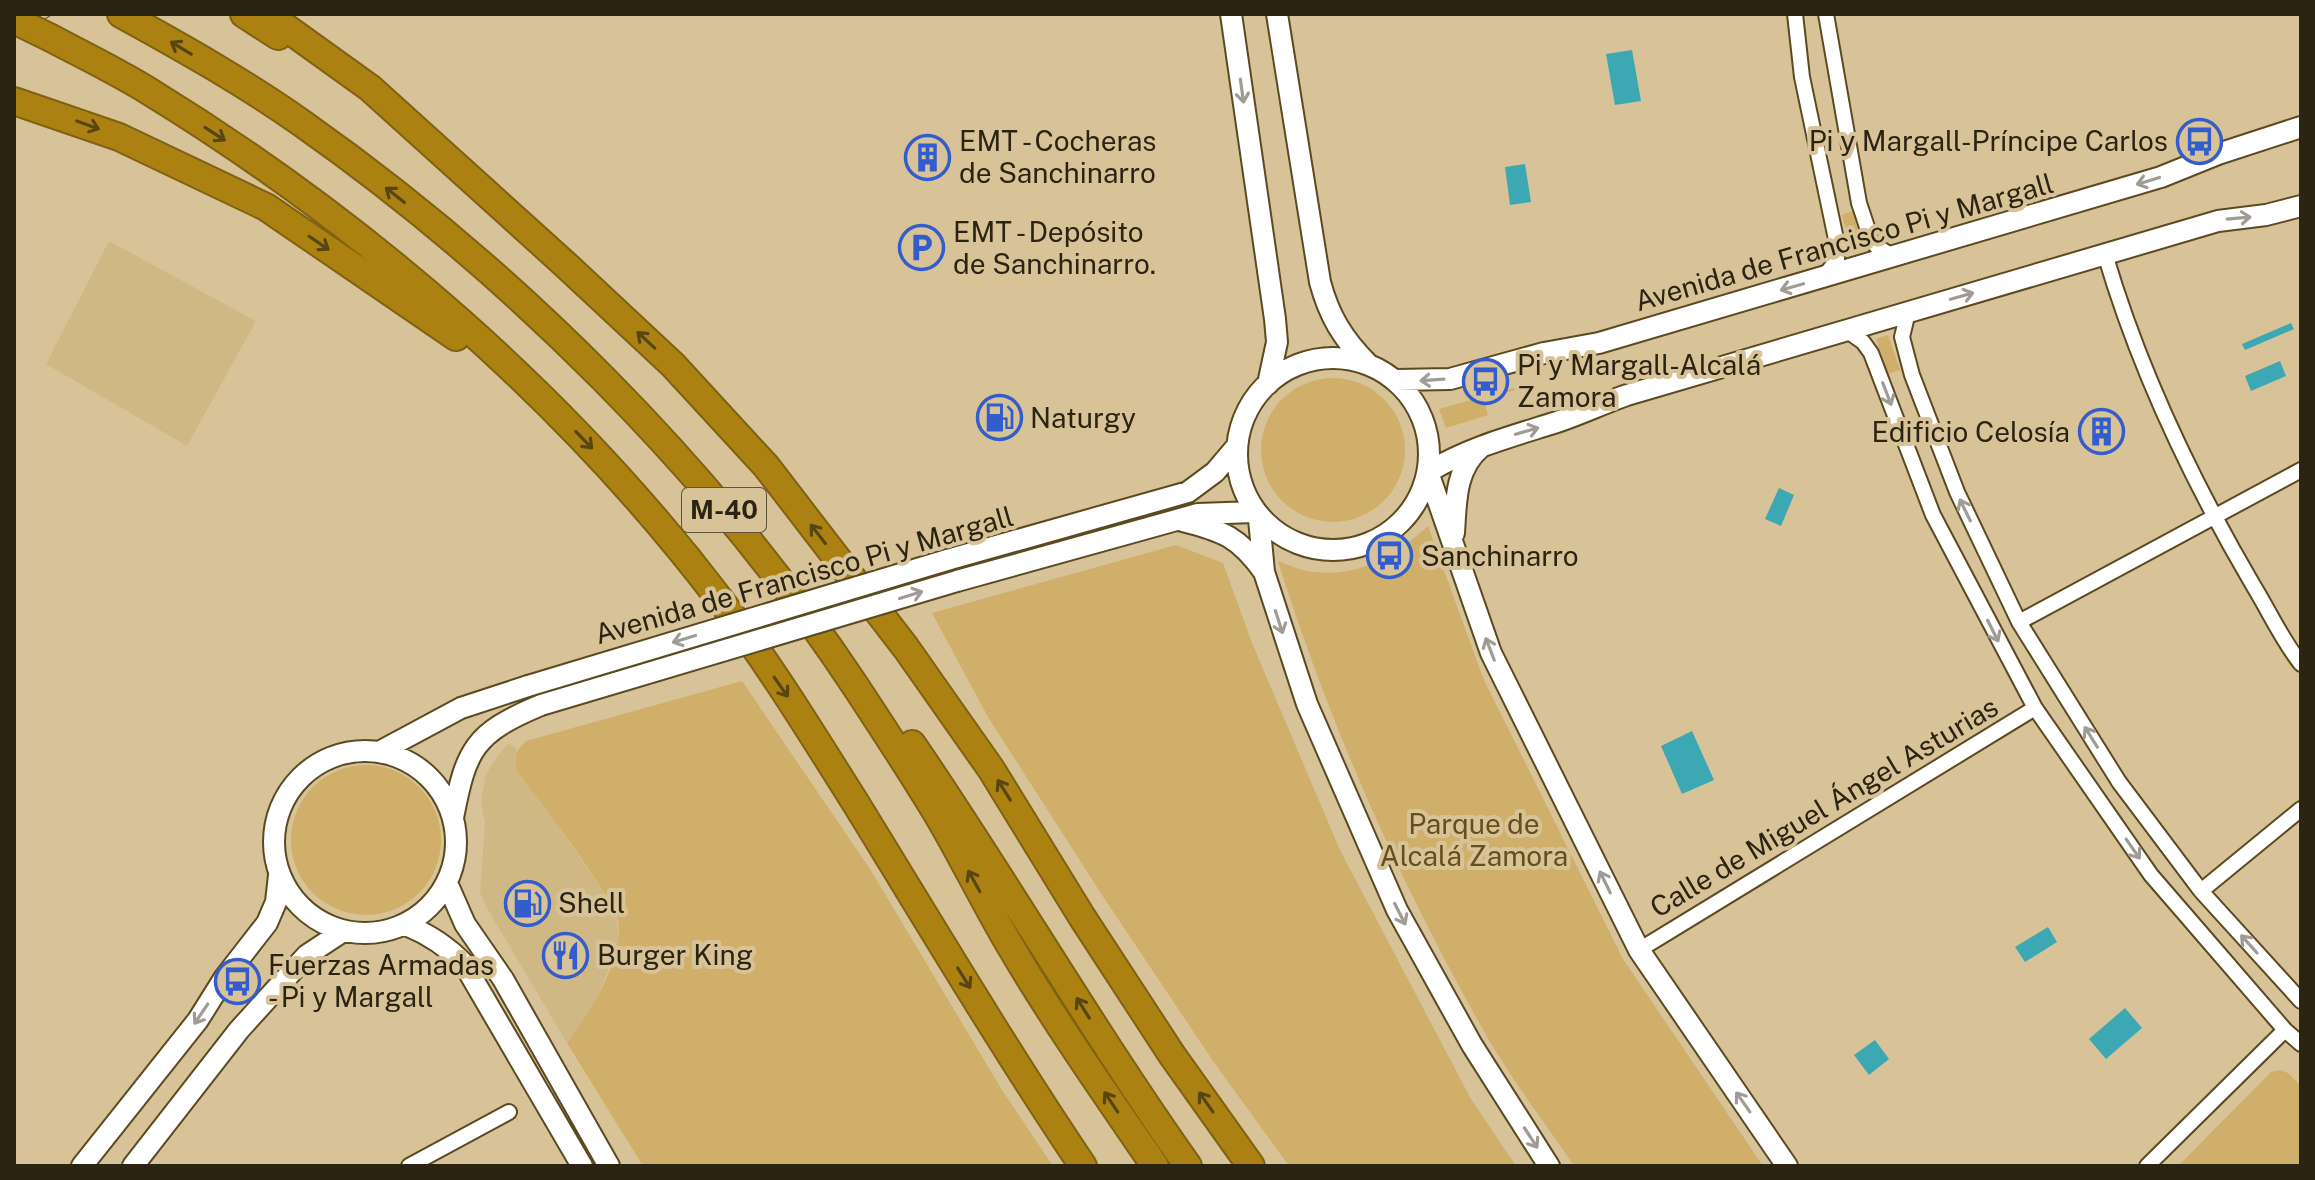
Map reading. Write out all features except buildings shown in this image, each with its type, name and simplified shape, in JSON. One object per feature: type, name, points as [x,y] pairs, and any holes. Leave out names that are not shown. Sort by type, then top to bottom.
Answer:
[{"type":"highway","name":"M-40","points":[[121,14],[180,46],[303,124],[435,226],[611,388],[709,491],[777,575],[870,710],[939,817],[1010,945],[1155,1166]]},
{"type":"highway","points":[[244,14],[473,182]]},
{"type":"highway","points":[[267,14],[370,88],[673,365],[766,466],[906,648],[991,769],[1082,917],[1251,1166]]},
{"type":"highway","name":"M-40","points":[[14,20],[145,88],[259,163],[354,232],[444,307],[584,440],[680,548],[723,603],[795,707],[1083,1166]]},
{"type":"highway","points":[[14,101],[119,137],[266,207],[528,386]]},
{"type":"highway","points":[[435,226],[528,291],[615,370],[705,465],[791,569],[961,816],[1141,1099],[1188,1166]]},
{"type":"street","points":[[1231,14],[1275,319],[1277,342],[1268,384]]},
{"type":"street","points":[[1277,14],[1327,309],[1336,326],[1368,364]]},
{"type":"street","points":[[1795,14],[1802,77],[1837,244],[1834,267],[1823,277]]},
{"type":"street","points":[[1826,14],[1859,203],[1871,239],[1892,256]]},
{"type":"street","name":"Avenida de Francisco Pi y Margall","points":[[1396,380],[1450,379],[1544,353],[1591,345],[2161,177],[2218,154],[2301,127]]},
{"type":"street","points":[[1256,515],[1281,535],[1303,546],[1328,550],[1353,548],[1376,540],[1394,529],[1418,500],[1430,473],[1483,446],[1627,395],[2105,254],[2218,221],[2266,215],[2301,206]]},
{"type":"street","points":[[2105,254],[2122,311],[2194,477],[2214,518],[2301,664]]},
{"type":"street","points":[[1908,312],[1902,337],[1912,375],[1957,492],[2019,622],[2119,782],[2201,891],[2301,1001]]},
{"type":"street","points":[[1846,330],[1863,342],[1871,353],[1933,515],[2035,708],[2151,875],[2285,1030],[2301,1044]]},
{"type":"street","points":[[1549,1166],[1472,1045],[1397,910],[1307,704],[1264,572],[1256,515],[1242,485],[1237,446],[1247,412],[1268,384],[1285,371],[1315,361],[1347,359],[1368,364],[1396,380],[1413,400],[1428,438],[1430,473],[1491,653],[1639,950],[1787,1166]]},
{"type":"street","name":"Avenida de Francisco Pi y Margall","points":[[379,752],[461,708],[528,686],[947,560],[1188,492],[1215,472],[1237,446]]},
{"type":"street","points":[[1453,541],[1463,468],[1483,446]]},
{"type":"street","points":[[2019,622],[2301,470]]},
{"type":"street","name":"Avenida de Francisco Pi y Margall","points":[[453,818],[462,769],[481,738],[512,717],[541,705],[957,581],[1179,520],[1220,511],[1256,515]]},
{"type":"street","points":[[1179,520],[1227,534],[1242,544],[1264,572]]},
{"type":"street","name":"Calle de Miguel Ángel Asturias","points":[[1639,950],[2035,708]]},
{"type":"street","points":[[82,1166],[198,1020],[225,977],[267,923],[276,902],[279,875],[274,852],[274,828],[281,805],[292,785],[309,769],[330,757],[350,751],[379,752],[404,759],[426,774],[443,794],[453,818],[455,862],[447,883],[430,907],[406,925],[385,932],[342,932],[315,920],[294,899],[279,875]]},
{"type":"street","points":[[2201,891],[2301,809]]},
{"type":"street","points":[[447,883],[465,924],[503,979],[609,1166]]},
{"type":"street","points":[[406,925],[444,945],[464,964],[582,1166]]},
{"type":"street","points":[[133,1166],[254,1012],[307,955],[342,932]]},
{"type":"street","points":[[2285,1030],[2301,1033]]},
{"type":"street","points":[[2147,1166],[2285,1030]]},
{"type":"street","points":[[409,1166],[509,1112]]},
{"type":"shaded area","points":[[109,241],[256,321],[187,446],[46,364]]},
{"type":"shaded area","points":[[509,743],[517,749],[514,761],[617,912],[618,940],[611,964],[592,1011],[567,1043],[480,893],[485,823],[481,801],[486,774]]},
{"type":"green space","points":[[1853,211],[1863,248],[1851,251],[1842,215]]},
{"type":"green space","points":[[1888,335],[1900,370],[1888,374],[1876,339]]},
{"type":"green space","points":[[1333,378],[1360,384],[1384,399],[1399,423],[1405,450],[1399,477],[1384,501],[1360,516],[1333,522],[1306,516],[1282,501],[1267,477],[1261,450],[1267,423],[1282,399],[1306,384]]},
{"type":"green space","points":[[1514,388],[1484,399],[1488,415],[1446,428],[1439,409]]},
{"type":"green space","name":"Parque de Alcalá Zamora","points":[[1428,526],[1483,678],[1623,959],[1763,1166],[1574,1166],[1519,1088],[1457,983],[1370,806],[1298,623],[1278,561],[1309,571],[1331,573],[1362,568],[1403,547]]},
{"type":"green space","points":[[1176,545],[1223,563],[1252,643],[1340,850],[1471,1099],[1516,1166],[1289,1166],[1213,1061],[1100,892],[988,717],[932,613]]},
{"type":"green space","points":[[742,681],[870,869],[1002,1090],[1053,1166],[643,1166],[567,1043],[596,999],[612,965],[619,930],[617,914],[581,858],[518,772],[516,755],[526,741]]},
{"type":"green space","points":[[366,765],[395,771],[419,787],[435,811],[441,840],[435,869],[419,893],[395,909],[366,915],[337,909],[313,893],[297,869],[291,840],[297,811],[313,787],[337,771]]},
{"type":"green space","points":[[2280,1070],[2288,1073],[2301,1086],[2301,1166],[2178,1166],[2271,1072]]},
{"type":"water","points":[[1632,50],[1641,101],[1615,105],[1606,54]]},
{"type":"water","points":[[1525,164],[1531,202],[1510,205],[1505,167]]},
{"type":"water","points":[[2291,323],[2294,329],[2245,350],[2242,344]]},
{"type":"water","points":[[2280,361],[2286,376],[2251,391],[2245,376]]},
{"type":"water","points":[[1779,488],[1794,495],[1781,526],[1765,519]]},
{"type":"water","points":[[1692,731],[1714,780],[1682,794],[1661,746]]},
{"type":"water","points":[[2048,927],[2057,942],[2025,962],[2015,947]]},
{"type":"water","points":[[2125,1008],[2142,1028],[2106,1059],[2089,1039]]},
{"type":"water","points":[[1875,1040],[1889,1059],[1869,1075],[1854,1055]]},
{"type":"railway","points":[[14,30],[47,14]]},
{"type":"place","name":"Pi y Margall-Príncipe Carlos","points":[[2199,141]]},
{"type":"place","name":"EMT - Cocheras de Sanchinarro","points":[[928,157]]},
{"type":"place","name":"EMT - Depósito de Sanchinarro.","points":[[922,248]]},
{"type":"place","name":"Pi y Margall-Alcalá Zamora","points":[[1486,381]]},
{"type":"place","name":"Naturgy","points":[[999,418]]},
{"type":"place","name":"Edificio Celosía","points":[[2101,432]]},
{"type":"place","name":"Sanchinarro","points":[[1390,556]]},
{"type":"place","name":"Shell","points":[[527,903]]},
{"type":"place","name":"Burger King","points":[[566,955]]},
{"type":"place","name":"Fuerzas Armadas - Pi y Margall","points":[[237,981]]}]
